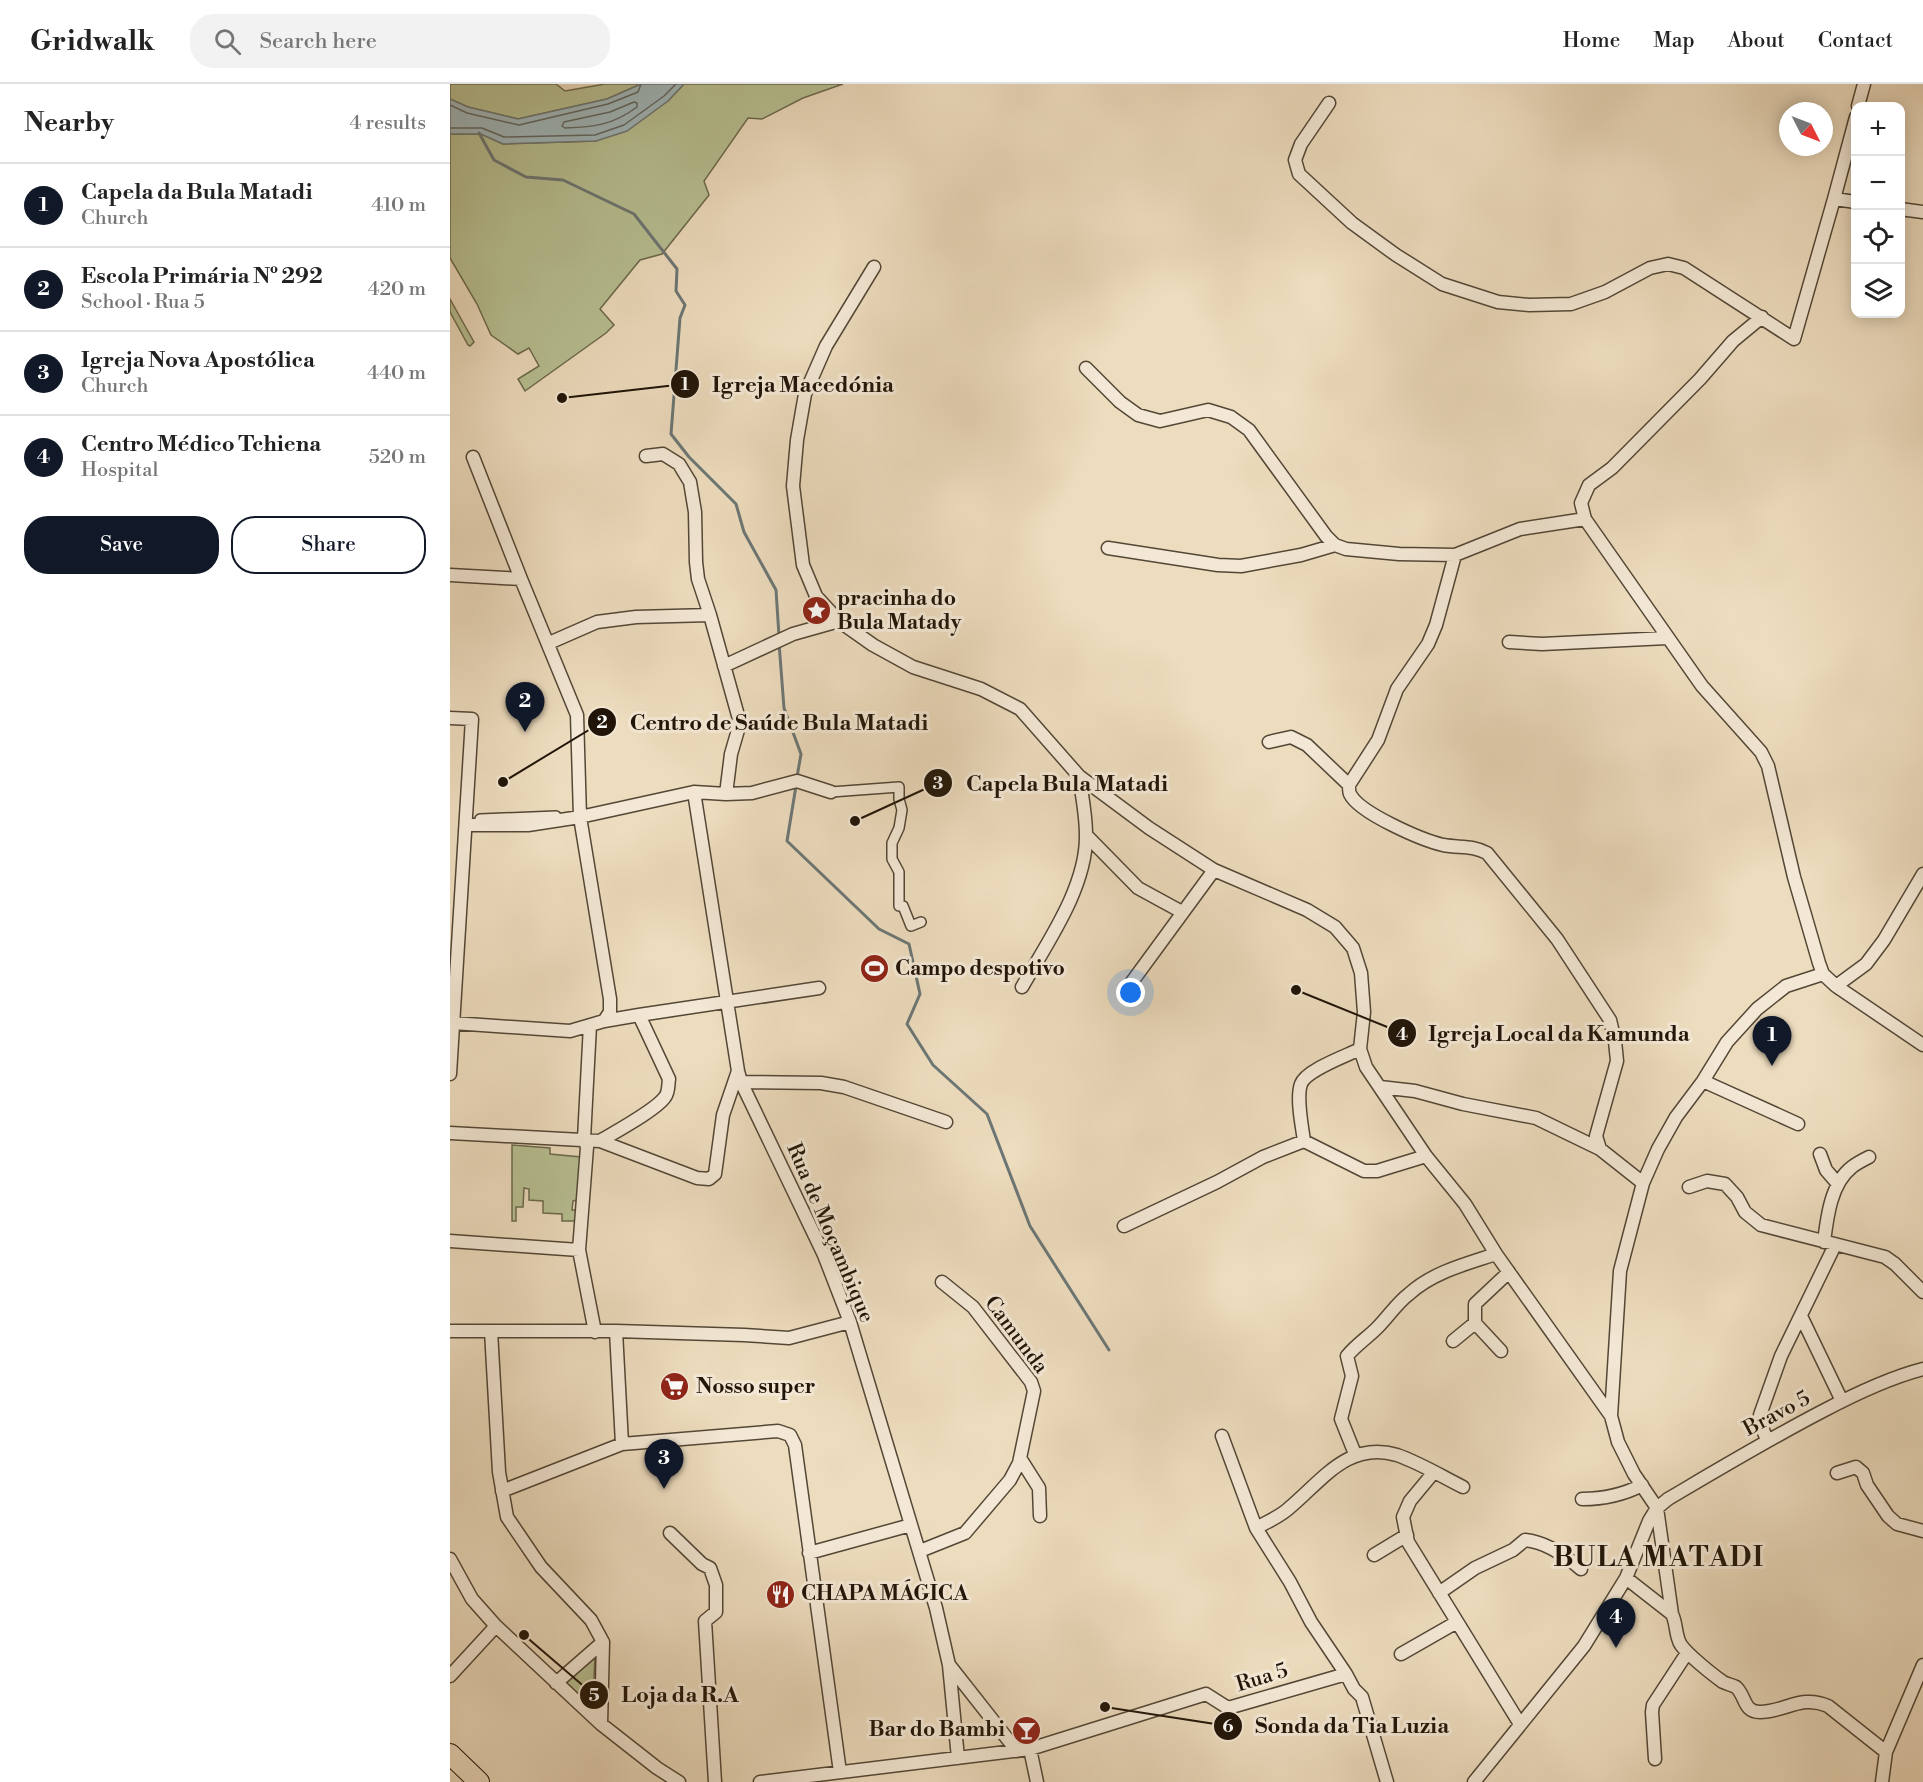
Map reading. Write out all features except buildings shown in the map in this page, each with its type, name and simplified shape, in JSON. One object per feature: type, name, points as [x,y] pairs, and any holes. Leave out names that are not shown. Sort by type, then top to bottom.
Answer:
[{"type":"main road","points":[[450,1754],[479,1782]]},
{"type":"main road","points":[[450,1771],[461,1782]]},
{"type":"street","points":[[1859,102],[1864,84]]},
{"type":"street","points":[[1329,103],[1301,144],[1295,160],[1299,174],[1352,223],[1396,255],[1442,284],[1498,302],[1529,305],[1571,304],[1605,292],[1650,268],[1668,264],[1684,268],[1794,339],[1851,136]]},
{"type":"street","points":[[1834,199],[1851,201]]},
{"type":"street","points":[[1905,210],[1923,212]]},
{"type":"street","points":[[874,267],[826,346],[805,393],[797,440],[793,486],[803,565],[816,596],[839,621],[873,645],[913,667],[981,689],[1020,709],[1079,776],[1149,828],[1214,870],[1306,910],[1335,927],[1353,948],[1361,973],[1364,1012],[1360,1049],[1366,1067],[1426,1156],[1465,1204],[1496,1254],[1611,1416]]},
{"type":"street","points":[[1762,317],[1733,341],[1700,379],[1612,468],[1589,485],[1581,503],[1585,519],[1667,638],[1702,686],[1761,752],[1768,766],[1794,877],[1823,974],[1836,986],[1923,1045]]},
{"type":"street","points":[[1086,368],[1120,402],[1138,415],[1160,421],[1208,410],[1231,417],[1249,430],[1326,536],[1335,544],[1346,549],[1399,554],[1455,555],[1520,529],[1585,519]]},
{"type":"street","points":[[646,456],[663,454],[680,464],[690,482],[695,512],[698,579],[738,719],[726,794]]},
{"type":"street","points":[[472,457],[577,715],[575,816],[610,999],[610,1012],[604,1022]]},
{"type":"street","points":[[1108,548],[1218,565],[1241,566],[1301,555],[1335,544]]},
{"type":"street","points":[[1349,785],[1378,740],[1397,689],[1428,644],[1436,625],[1455,555]]},
{"type":"street","points":[[450,575],[520,579]]},
{"type":"street","points":[[549,642],[597,622],[710,615]]},
{"type":"street","points":[[724,666],[793,634],[839,621]]},
{"type":"street","points":[[1509,642],[1542,644],[1667,638]]},
{"type":"street","points":[[450,718],[474,722]]},
{"type":"street","points":[[474,722],[471,820],[575,816]]},
{"type":"street","points":[[450,1074],[474,722]]},
{"type":"street","points":[[1269,742],[1291,737],[1307,745],[1349,785],[1350,793],[1355,800],[1387,823],[1440,844],[1461,848],[1476,847],[1488,853],[1557,939],[1610,1020],[1617,1061],[1596,1136],[1600,1149]]},
{"type":"street","points":[[1022,987],[1077,884],[1084,860],[1086,836],[1079,776]]},
{"type":"street","points":[[466,825],[528,825],[694,792],[752,793],[796,781],[831,792],[899,788],[902,810],[899,828],[892,843],[892,858],[899,872],[899,906],[903,906],[911,926],[921,922]]},
{"type":"street","name":"Rua de Moçambique","points":[[694,792],[739,1076],[824,1255],[850,1322],[920,1551],[949,1665],[958,1758]]},
{"type":"street","points":[[1086,836],[1138,888],[1182,912]]},
{"type":"street","points":[[1126,990],[1214,870]]},
{"type":"street","points":[[1836,986],[1866,964],[1884,940],[1923,874]]},
{"type":"street","points":[[1823,974],[1786,986],[1756,1010],[1727,1042],[1703,1081],[1671,1125],[1658,1149],[1643,1183],[1620,1271],[1611,1416],[1618,1442],[1657,1509],[1672,1614],[1676,1623],[1677,1637],[1687,1653],[1725,1683],[1734,1686],[1740,1692],[1746,1707],[1752,1711],[1761,1713],[1807,1701],[1817,1702],[1828,1706],[1887,1752]]},
{"type":"street","points":[[453,1023],[570,1031],[639,1015],[819,988]]},
{"type":"street","points":[[600,1141],[656,1106],[664,1098],[668,1089],[669,1079],[639,1015]]},
{"type":"street","points":[[590,1025],[584,1139],[587,1147],[579,1250],[595,1332]]},
{"type":"street","points":[[1304,1141],[1299,1094],[1305,1076],[1360,1049]]},
{"type":"street","points":[[450,1133],[600,1141],[697,1178],[713,1177],[716,1174],[723,1115],[739,1076],[821,1083],[844,1088],[946,1122]]},
{"type":"street","points":[[1703,1081],[1798,1124]]},
{"type":"street","points":[[1380,1088],[1415,1091],[1463,1104],[1536,1118],[1600,1149],[1643,1183]]},
{"type":"street","points":[[1124,1226],[1217,1182],[1263,1157],[1304,1141],[1364,1171],[1377,1171],[1426,1156]]},
{"type":"street","points":[[1820,1154],[1826,1170],[1838,1184]]},
{"type":"street","points":[[1767,1440],[1760,1415],[1781,1356],[1801,1316],[1830,1243],[1830,1206],[1838,1184],[1851,1167],[1869,1157]]},
{"type":"street","points":[[1689,1187],[1707,1181],[1725,1184],[1737,1197],[1745,1212],[1761,1225],[1885,1257],[1923,1292]]},
{"type":"street","points":[[450,1241],[579,1250]]},
{"type":"street","points":[[1355,1454],[1341,1419],[1352,1376],[1347,1356],[1358,1343],[1383,1322],[1408,1294],[1447,1271],[1496,1254]]},
{"type":"street","points":[[1501,1352],[1475,1323],[1475,1304],[1509,1272]]},
{"type":"street","name":"Camunda","points":[[920,1551],[958,1538],[965,1533],[1010,1480],[1020,1458],[1034,1391],[1031,1382],[973,1307],[942,1282]]},
{"type":"street","points":[[1801,1316],[1842,1401]]},
{"type":"street","points":[[450,1330],[616,1331],[789,1338],[850,1322]]},
{"type":"street","points":[[1453,1341],[1475,1323]]},
{"type":"street","points":[[491,1330],[499,1472],[507,1518],[541,1567],[591,1620],[603,1642],[601,1724]]},
{"type":"street","points":[[616,1331],[622,1444]]},
{"type":"street","name":"Bravo 5","points":[[1657,1509],[1668,1499],[1767,1440],[1842,1401],[1905,1374],[1923,1369]]},
{"type":"street","points":[[502,1491],[622,1444],[778,1431],[790,1435],[795,1445],[840,1772]]},
{"type":"street","points":[[1222,1436],[1256,1528],[1290,1582],[1311,1622],[1354,1689],[1362,1697],[1387,1782]]},
{"type":"street","points":[[1256,1528],[1285,1512],[1328,1472],[1355,1454],[1371,1452],[1394,1454],[1463,1487]]},
{"type":"street","points":[[1020,1458],[1040,1488],[1041,1516]]},
{"type":"street","points":[[1837,1473],[1856,1467],[1860,1469],[1867,1485],[1888,1516],[1897,1524],[1923,1532]]},
{"type":"street","points":[[1434,1472],[1410,1501],[1403,1517],[1408,1542],[1520,1724]]},
{"type":"street","points":[[1582,1499],[1612,1497],[1642,1485]]},
{"type":"street","points":[[1474,1782],[1576,1656],[1626,1578],[1649,1521],[1657,1509]]},
{"type":"street","points":[[809,1553],[911,1525]]},
{"type":"street","points":[[670,1533],[702,1564],[710,1568],[716,1585],[716,1611],[705,1621],[715,1782]]},
{"type":"street","points":[[1374,1555],[1407,1535]]},
{"type":"street","points":[[1439,1593],[1474,1568],[1514,1550],[1525,1540],[1536,1541],[1554,1550],[1569,1558],[1581,1569]]},
{"type":"street","points":[[450,1559],[472,1599],[496,1626],[601,1724],[657,1768],[679,1782]]},
{"type":"street","points":[[1626,1578],[1672,1614]]},
{"type":"street","points":[[1401,1654],[1457,1622]]},
{"type":"street","points":[[450,1676],[496,1626]]},
{"type":"street","points":[[556,1683],[603,1642]]},
{"type":"street","points":[[1654,1759],[1653,1705],[1687,1653]]},
{"type":"street","points":[[949,1665],[1024,1750],[1037,1782]]},
{"type":"street","points":[[1882,1782],[1887,1752],[1923,1665]]},
{"type":"street","name":"Rua 5","points":[[760,1782],[1024,1750],[1206,1694],[1228,1708],[1346,1674]]},
{"type":"green space","points":[[450,84],[556,84],[565,91],[605,84],[641,84],[607,99],[518,119],[468,107],[450,99]]},
{"type":"green space","points":[[684,84],[843,84],[803,98],[762,119],[748,118],[704,181],[709,195],[662,254],[640,260],[600,309],[614,325],[525,391],[518,379],[539,366],[529,348],[518,354],[491,335],[477,304],[450,258],[450,134],[481,134],[503,144],[596,141],[668,101]]},
{"type":"green space","points":[[450,299],[474,342],[470,346],[450,312]]},
{"type":"green space","points":[[512,1145],[550,1148],[550,1154],[581,1157],[578,1200],[573,1201],[572,1210],[577,1210],[577,1221],[562,1221],[562,1214],[543,1213],[543,1201],[529,1200],[529,1189],[524,1188],[523,1207],[516,1207],[516,1221],[512,1221]]},
{"type":"green space","points":[[595,1653],[593,1707],[564,1683]]},
{"type":"water","points":[[641,84],[684,84],[668,101],[627,131],[596,141],[503,144],[481,134],[450,134],[450,99],[468,107],[518,119],[607,99]]},
{"type":"waterway","points":[[479,133],[494,160],[526,177],[563,180],[634,214],[677,269],[676,291],[685,305],[680,318],[671,434],[689,457],[736,504],[744,532],[776,590],[779,636]]},
{"type":"waterway","points":[[779,643],[784,708],[801,754],[797,777]]},
{"type":"waterway","points":[[796,786],[787,841],[879,929],[909,944],[920,994],[907,1024],[933,1065],[987,1114],[1030,1226],[1109,1350]]},
{"type":"place","name":"Igreja Macedónia","points":[[562,398]]},
{"type":"place","name":"pracinha do Bula Matady","points":[[816,611]]},
{"type":"place","name":"Escola Primária Nº 292","points":[[525,732]]},
{"type":"place","name":"Centro de Saúde Bula Matadi","points":[[503,782]]},
{"type":"place","name":"Capela Bula Matadi","points":[[855,821]]},
{"type":"place","name":"Campo despotivo","points":[[874,969]]},
{"type":"place","name":"Igreja Local da Kamunda","points":[[1296,990]]},
{"type":"place","name":"Capela da Bula Matadi","points":[[1772,1066]]},
{"type":"place","name":"Nosso super","points":[[675,1387]]},
{"type":"place","name":"Igreja Nova Apostólica","points":[[664,1489]]},
{"type":"place","name":"CHAPA MÁGICA","points":[[780,1594]]},
{"type":"place","name":"Loja da R.A","points":[[524,1635]]},
{"type":"place","name":"Centro Médico Tchiena","points":[[1616,1648]]},
{"type":"place","name":"Sonda da Tia Luzia","points":[[1105,1707]]},
{"type":"place","name":"Bar do Bambi","points":[[1026,1730]]},
{"type":"district","name":"BULA MATADI","points":[[1659,1558]]}]
